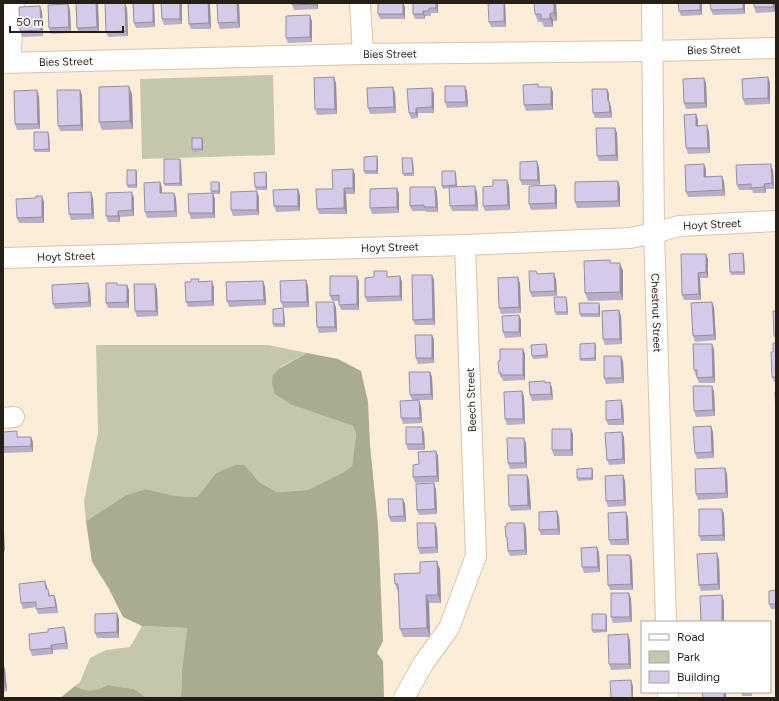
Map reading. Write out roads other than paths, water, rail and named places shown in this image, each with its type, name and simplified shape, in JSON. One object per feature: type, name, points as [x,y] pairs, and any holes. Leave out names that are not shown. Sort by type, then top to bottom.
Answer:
[{"type":"street","points":[[7,62],[14,3]]},
{"type":"street","points":[[360,3],[363,54]]},
{"type":"street","name":"Chestnut Street","points":[[652,3],[654,233],[666,621]]},
{"type":"street","name":"Bies Street","points":[[7,62],[363,54],[653,51],[776,48]]},
{"type":"street","name":"Hoyt Street","points":[[3,258],[465,245],[630,238],[679,226],[776,222]]},
{"type":"street","name":"Beech Street","points":[[404,698],[423,664],[449,628],[476,556],[465,245]]}]
